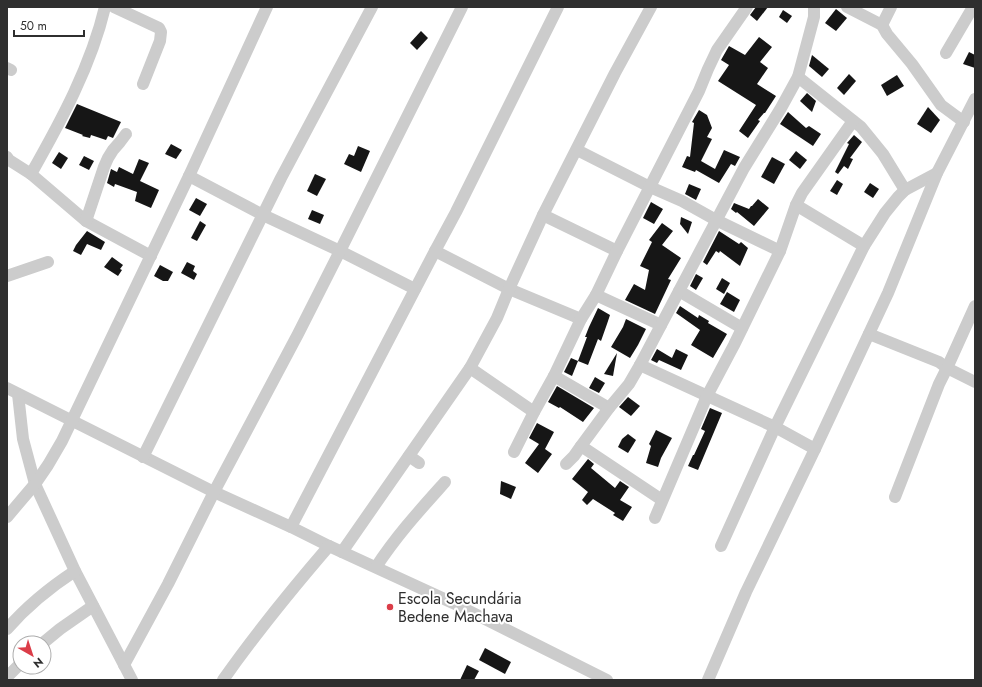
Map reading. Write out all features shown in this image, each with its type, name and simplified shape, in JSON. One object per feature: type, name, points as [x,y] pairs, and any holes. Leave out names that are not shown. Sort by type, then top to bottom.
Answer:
[{"type":"street","points":[[32,174],[68,105],[100,27],[105,7]]},
{"type":"street","points":[[114,7],[159,28],[161,32],[160,41],[142,84]]},
{"type":"street","points":[[7,517],[35,484],[48,465],[72,420],[189,176],[267,7]]},
{"type":"street","points":[[144,457],[281,178],[372,7]]},
{"type":"street","points":[[291,527],[456,212],[558,7]]},
{"type":"street","points":[[342,552],[470,368],[497,318],[543,215],[615,73],[651,7]]},
{"type":"street","points":[[514,452],[554,376],[581,319],[596,295],[699,91],[717,50],[747,7]]},
{"type":"street","points":[[566,464],[574,456],[609,408],[629,384],[680,291],[744,168],[781,108],[798,77],[814,17],[814,7]]},
{"type":"street","points":[[847,7],[882,25],[887,34],[912,64],[941,106],[964,122]]},
{"type":"street","points":[[882,25],[891,7]]},
{"type":"street","points":[[946,53],[972,7]]},
{"type":"street","points":[[124,665],[168,584],[214,492],[298,334],[460,8]]},
{"type":"street","points":[[798,77],[861,127],[883,154],[905,190]]},
{"type":"street","points":[[708,680],[746,592],[888,293],[937,173],[975,99]]},
{"type":"street","points":[[654,518],[707,396],[780,251],[796,205],[802,193],[854,121]]},
{"type":"street","points":[[86,221],[108,158],[126,134]]},
{"type":"street","points":[[577,150],[780,251]]},
{"type":"street","points":[[8,160],[32,174],[86,221],[151,256]]},
{"type":"street","points":[[721,546],[774,427],[864,246],[884,213],[905,190],[937,173]]},
{"type":"street","points":[[189,176],[263,215],[340,251],[415,289]]},
{"type":"street","points":[[796,205],[864,246]]},
{"type":"street","points":[[543,215],[617,251]]},
{"type":"street","points":[[435,251],[509,289],[581,319]]},
{"type":"street","points":[[7,276],[48,262]]},
{"type":"street","points":[[680,291],[742,328]]},
{"type":"street","points":[[596,295],[661,325]]},
{"type":"street","points":[[895,497],[939,384],[975,306]]},
{"type":"street","points":[[869,334],[940,362],[947,368],[975,382]]},
{"type":"street","points":[[640,365],[774,427],[815,449]]},
{"type":"street","points":[[470,368],[534,412]]},
{"type":"street","points":[[554,376],[609,408]]},
{"type":"street","points":[[7,388],[214,492],[452,603],[607,680]]},
{"type":"street","points":[[18,394],[23,439],[35,484],[74,571],[132,680]]},
{"type":"street","points":[[581,446],[662,500]]},
{"type":"street","points":[[409,456],[419,464]]},
{"type":"street","points":[[376,567],[389,547],[413,517],[446,482]]},
{"type":"street","points":[[223,680],[240,655],[287,595],[329,546]]},
{"type":"street","points":[[7,629],[37,598],[74,571]]},
{"type":"street","points":[[52,636],[93,606]]},
{"type":"building","points":[[756,7],[768,7],[757,21],[750,15]]},
{"type":"building","points":[[836,9],[847,18],[836,31],[825,23]]},
{"type":"building","points":[[783,10],[792,16],[787,23],[779,17]]},
{"type":"building","points":[[421,31],[428,38],[417,50],[410,43]]},
{"type":"building","points":[[759,37],[772,47],[760,62],[768,68],[757,84],[776,96],[765,113],[758,120],[760,121],[748,138],[739,131],[756,105],[718,81],[729,65],[721,60],[729,46],[745,55]]},
{"type":"building","points":[[969,52],[975,55],[975,68],[963,64]]},
{"type":"building","points":[[812,55],[829,69],[822,77],[809,66]]},
{"type":"building","points":[[849,74],[856,81],[844,95],[837,88]]},
{"type":"building","points":[[897,75],[904,86],[887,96],[881,85]]},
{"type":"building","points":[[807,93],[816,101],[812,112],[800,101]]},
{"type":"building","points":[[77,104],[121,122],[113,138],[108,136],[106,140],[91,135],[90,138],[65,128]]},
{"type":"building","points":[[928,107],[940,120],[931,133],[917,124]]},
{"type":"building","points":[[699,110],[707,115],[712,128],[707,137],[712,139],[701,161],[715,169],[724,150],[740,157],[735,166],[731,164],[719,183],[696,170],[695,172],[682,167],[687,156],[690,157],[694,123],[692,122]]},
{"type":"building","points":[[788,112],[806,128],[809,126],[821,134],[813,146],[780,124]]},
{"type":"building","points":[[854,135],[862,142],[850,158],[853,159],[848,169],[844,166],[838,174],[835,172],[849,144],[847,143]]},
{"type":"building","points":[[171,144],[182,150],[176,159],[165,154]]},
{"type":"building","points":[[358,146],[370,151],[361,172],[344,164],[349,154],[354,156]]},
{"type":"building","points":[[796,151],[807,160],[800,169],[789,160]]},
{"type":"building","points":[[59,152],[68,158],[61,169],[52,163]]},
{"type":"building","points":[[84,156],[94,161],[89,170],[79,165]]},
{"type":"building","points":[[772,157],[785,164],[774,184],[761,177]]},
{"type":"building","points":[[139,159],[149,163],[140,181],[159,190],[151,208],[135,201],[137,192],[115,184],[114,187],[107,183],[111,169],[117,172],[119,167],[133,174]]},
{"type":"building","points":[[315,174],[326,179],[317,196],[307,191]]},
{"type":"building","points":[[837,180],[843,184],[837,195],[830,191]]},
{"type":"building","points":[[870,183],[879,189],[873,198],[864,192]]},
{"type":"building","points":[[689,184],[701,189],[696,200],[685,194]]},
{"type":"building","points":[[196,198],[207,204],[200,216],[189,210]]},
{"type":"building","points":[[758,199],[769,208],[754,226],[731,209],[734,203],[749,209]]},
{"type":"building","points":[[651,202],[663,209],[654,224],[643,218]]},
{"type":"building","points":[[312,210],[324,215],[320,224],[308,219]]},
{"type":"building","points":[[681,217],[692,222],[688,234],[680,224]]},
{"type":"building","points":[[200,221],[206,225],[197,241],[191,238]]},
{"type":"building","points":[[662,223],[673,231],[662,245],[681,258],[668,279],[671,280],[655,314],[625,300],[634,284],[645,290],[649,270],[640,266],[652,242],[649,240]]},
{"type":"building","points":[[87,231],[105,242],[101,250],[87,244],[81,255],[73,251]]},
{"type":"building","points":[[719,231],[739,244],[741,242],[748,248],[740,266],[720,251],[719,253],[716,251],[707,265],[703,262]]},
{"type":"building","points":[[112,257],[123,265],[118,276],[104,267]]},
{"type":"building","points":[[187,262],[195,266],[193,271],[197,274],[194,280],[181,273]]},
{"type":"building","points":[[160,265],[173,272],[168,281],[163,281],[154,276]]},
{"type":"building","points":[[696,274],[703,278],[696,290],[690,286]]},
{"type":"building","points":[[722,278],[730,283],[724,294],[716,289]]},
{"type":"building","points":[[727,292],[740,300],[734,312],[720,304]]},
{"type":"building","points":[[680,306],[698,318],[699,315],[709,321],[708,323],[727,334],[713,358],[691,345],[700,330],[676,313]]},
{"type":"building","points":[[598,308],[610,315],[601,341],[598,339],[588,365],[578,361],[587,337],[585,337]]},
{"type":"building","points":[[626,319],[646,329],[630,358],[611,347]]},
{"type":"building","points":[[657,349],[672,358],[676,349],[688,355],[681,370],[659,360],[657,363],[651,360]]},
{"type":"building","points":[[617,353],[613,376],[604,374]]},
{"type":"building","points":[[571,358],[578,361],[572,376],[564,372]]},
{"type":"building","points":[[595,377],[605,383],[599,393],[589,388]]},
{"type":"building","points":[[557,386],[594,408],[583,422],[560,407],[559,408],[548,402]]},
{"type":"building","points":[[628,397],[640,406],[631,416],[619,407]]},
{"type":"building","points":[[710,408],[722,413],[698,470],[688,466],[705,431],[701,429]]},
{"type":"building","points":[[537,423],[554,432],[545,449],[552,454],[538,473],[525,463],[539,444],[529,438]]},
{"type":"building","points":[[656,430],[672,438],[661,458],[658,467],[646,463],[651,446],[649,444]]},
{"type":"building","points":[[628,434],[636,440],[628,453],[618,447],[622,439]]},
{"type":"building","points":[[588,459],[594,464],[591,468],[615,488],[620,481],[629,487],[620,500],[632,507],[623,521],[613,515],[615,513],[593,499],[587,505],[582,500],[588,492],[572,479]]},
{"type":"building","points":[[501,481],[516,487],[511,499],[500,494]]},
{"type":"building","points":[[485,648],[511,662],[505,674],[479,660]]},
{"type":"building","points":[[467,665],[479,671],[474,680],[460,680]]},
{"type":"place","name":"Escola Secundária Bedene Machava","points":[[390,607]]}]
